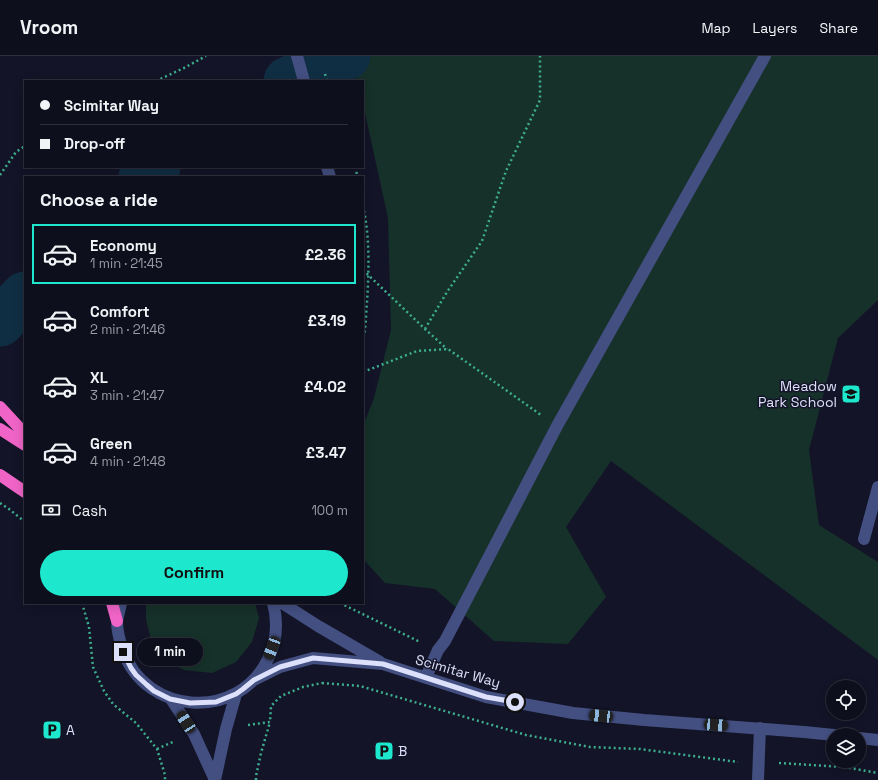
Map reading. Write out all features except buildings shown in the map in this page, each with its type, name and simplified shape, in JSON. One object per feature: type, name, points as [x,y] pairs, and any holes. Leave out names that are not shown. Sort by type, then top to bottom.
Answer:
[{"type":"highway","points":[[0,407],[24,433]]},
{"type":"highway","points":[[0,429],[24,444]]},
{"type":"highway","points":[[0,475],[24,491]]},
{"type":"highway","points":[[112,604],[117,621]]},
{"type":"street","points":[[298,56],[304,80]]},
{"type":"street","points":[[426,678],[438,650],[445,641],[556,426],[765,56]]},
{"type":"street","points":[[864,539],[878,487]]},
{"type":"street","points":[[121,604],[117,621],[120,643],[131,668],[136,675],[154,691],[170,699],[190,703],[216,702],[236,694],[254,680],[265,666],[275,640],[276,618],[273,604]]},
{"type":"street","points":[[284,604],[383,664]]},
{"type":"street","points":[[254,680],[280,667],[313,658],[383,664]]},
{"type":"street","name":"Scimitar Way","points":[[383,664],[486,697],[573,713],[826,734]]},
{"type":"street","points":[[215,780],[226,729],[236,694]]},
{"type":"street","points":[[170,699],[194,734],[215,780]]},
{"type":"street","points":[[758,780],[760,728]]},
{"type":"street","points":[[866,739],[878,740]]},
{"type":"path","points":[[158,80],[206,56]]},
{"type":"path","points":[[425,329],[447,292],[482,241],[506,172],[540,100],[540,56]]},
{"type":"path","points":[[0,175],[16,152],[24,147]]},
{"type":"path","points":[[364,211],[369,276],[364,335]]},
{"type":"path","points":[[364,271],[448,349],[556,426]]},
{"type":"path","points":[[364,372],[417,351],[448,349]]},
{"type":"path","points":[[0,502],[24,521]]},
{"type":"path","points":[[82,604],[89,627],[93,667],[104,691],[113,704],[136,723],[157,749],[165,775],[165,780]]},
{"type":"path","points":[[342,604],[438,650]]},
{"type":"path","points":[[256,780],[261,753],[270,722],[271,706],[281,696],[302,687],[322,683],[313,658]]},
{"type":"path","points":[[226,729],[270,722]]},
{"type":"green space","points":[[349,56],[878,56],[878,300],[838,338],[809,450],[819,525],[878,562],[878,660],[611,461],[566,527],[606,597],[568,644],[494,641],[435,589],[385,583],[364,560],[364,423],[374,398],[391,330],[388,218],[364,109],[364,80],[357,80]]},
{"type":"green space","points":[[146,604],[255,604],[259,618],[252,642],[236,662],[212,673],[184,670],[162,659],[151,640],[146,619]]},
{"type":"waterway","points":[[290,80],[346,56]]},
{"type":"waterway","points":[[144,176],[155,168]]},
{"type":"waterway","points":[[0,322],[24,297]]},
{"type":"place","name":"Meadow Park School","points":[[851,394]]},
{"type":"place","name":"A","points":[[52,730]]},
{"type":"place","name":"B","points":[[384,751]]},
{"type":"route","points":[[123,652],[131,668],[141,680],[154,691],[180,702],[216,702],[236,694],[254,680],[280,667],[313,658],[383,664],[486,697],[515,702]]}]
